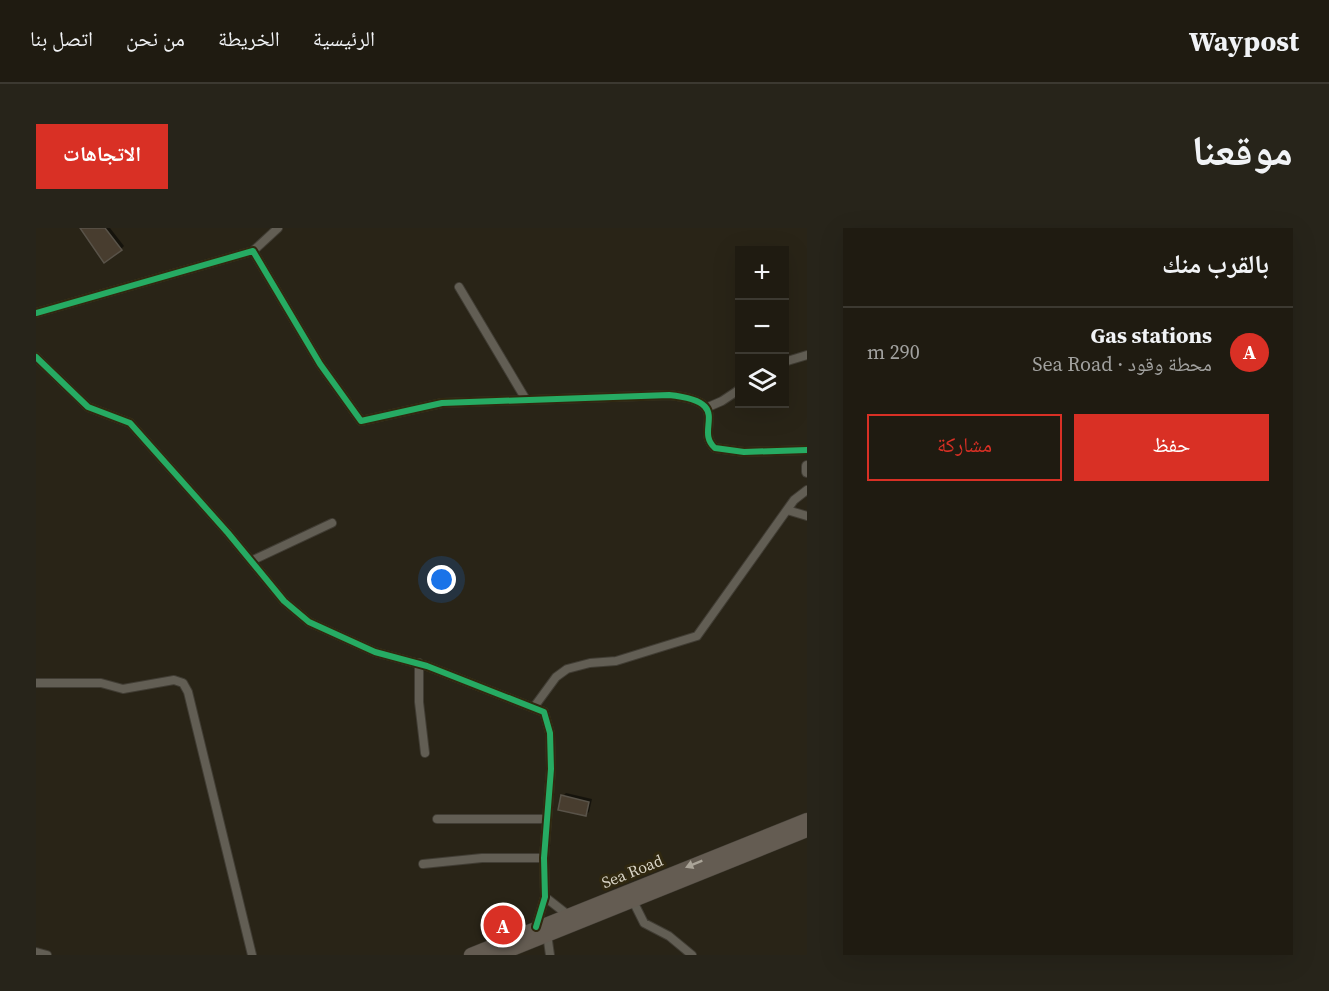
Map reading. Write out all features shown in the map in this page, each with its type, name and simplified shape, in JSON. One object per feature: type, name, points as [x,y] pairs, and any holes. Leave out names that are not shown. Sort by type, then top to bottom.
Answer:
[{"type":"highway","name":"Sea Road","points":[[471,955],[633,901],[807,820]]},
{"type":"highway","name":"Sea Road","points":[[497,955],[568,915],[735,853],[807,830]]},
{"type":"street","points":[[36,313],[253,251],[278,228]]},
{"type":"street","points":[[253,251],[320,364],[337,384],[360,420],[368,422],[400,411],[442,403],[525,398],[669,395],[695,399],[706,408],[709,417],[709,441],[715,448],[744,452],[807,450]]},
{"type":"street","points":[[459,287],[525,398]]},
{"type":"street","points":[[789,360],[807,355]]},
{"type":"street","points":[[36,357],[88,407],[130,423],[284,601],[309,622],[375,652],[418,663],[534,706],[544,712],[549,722],[551,748],[544,858],[545,897],[541,931],[550,955]]},
{"type":"street","points":[[706,408],[735,392]]},
{"type":"street","points":[[807,466],[807,472]]},
{"type":"street","points":[[534,706],[556,677],[567,669],[590,663],[616,661],[697,636],[788,510],[807,490]]},
{"type":"street","points":[[788,510],[807,516]]},
{"type":"street","points":[[251,561],[332,523]]},
{"type":"street","points":[[418,663],[419,702],[425,753]]},
{"type":"street","points":[[36,683],[101,684],[123,689],[174,680],[183,683],[188,692],[252,955]]},
{"type":"street","points":[[437,819],[547,819]]},
{"type":"street","points":[[423,864],[482,858],[544,858]]},
{"type":"street","points":[[545,897],[568,915]]},
{"type":"street","points":[[633,901],[644,923],[669,936],[692,955]]},
{"type":"street","points":[[36,952],[47,955]]},
{"type":"building","points":[[80,228],[105,228],[122,250],[104,263]]},
{"type":"building","points":[[561,795],[589,802],[586,816],[558,810]]},
{"type":"cycle path","points":[[36,313],[253,251],[320,364],[361,421],[442,403],[669,395],[689,399],[701,404],[707,410],[709,441],[715,448],[744,452],[807,450]]},
{"type":"cycle path","points":[[36,357],[88,407],[130,423],[228,533],[284,601],[309,622],[375,652],[427,666],[544,712],[550,733],[551,769],[544,858],[545,897],[536,927]]},
{"type":"place","name":"Gas stations","points":[[503,925]]}]
